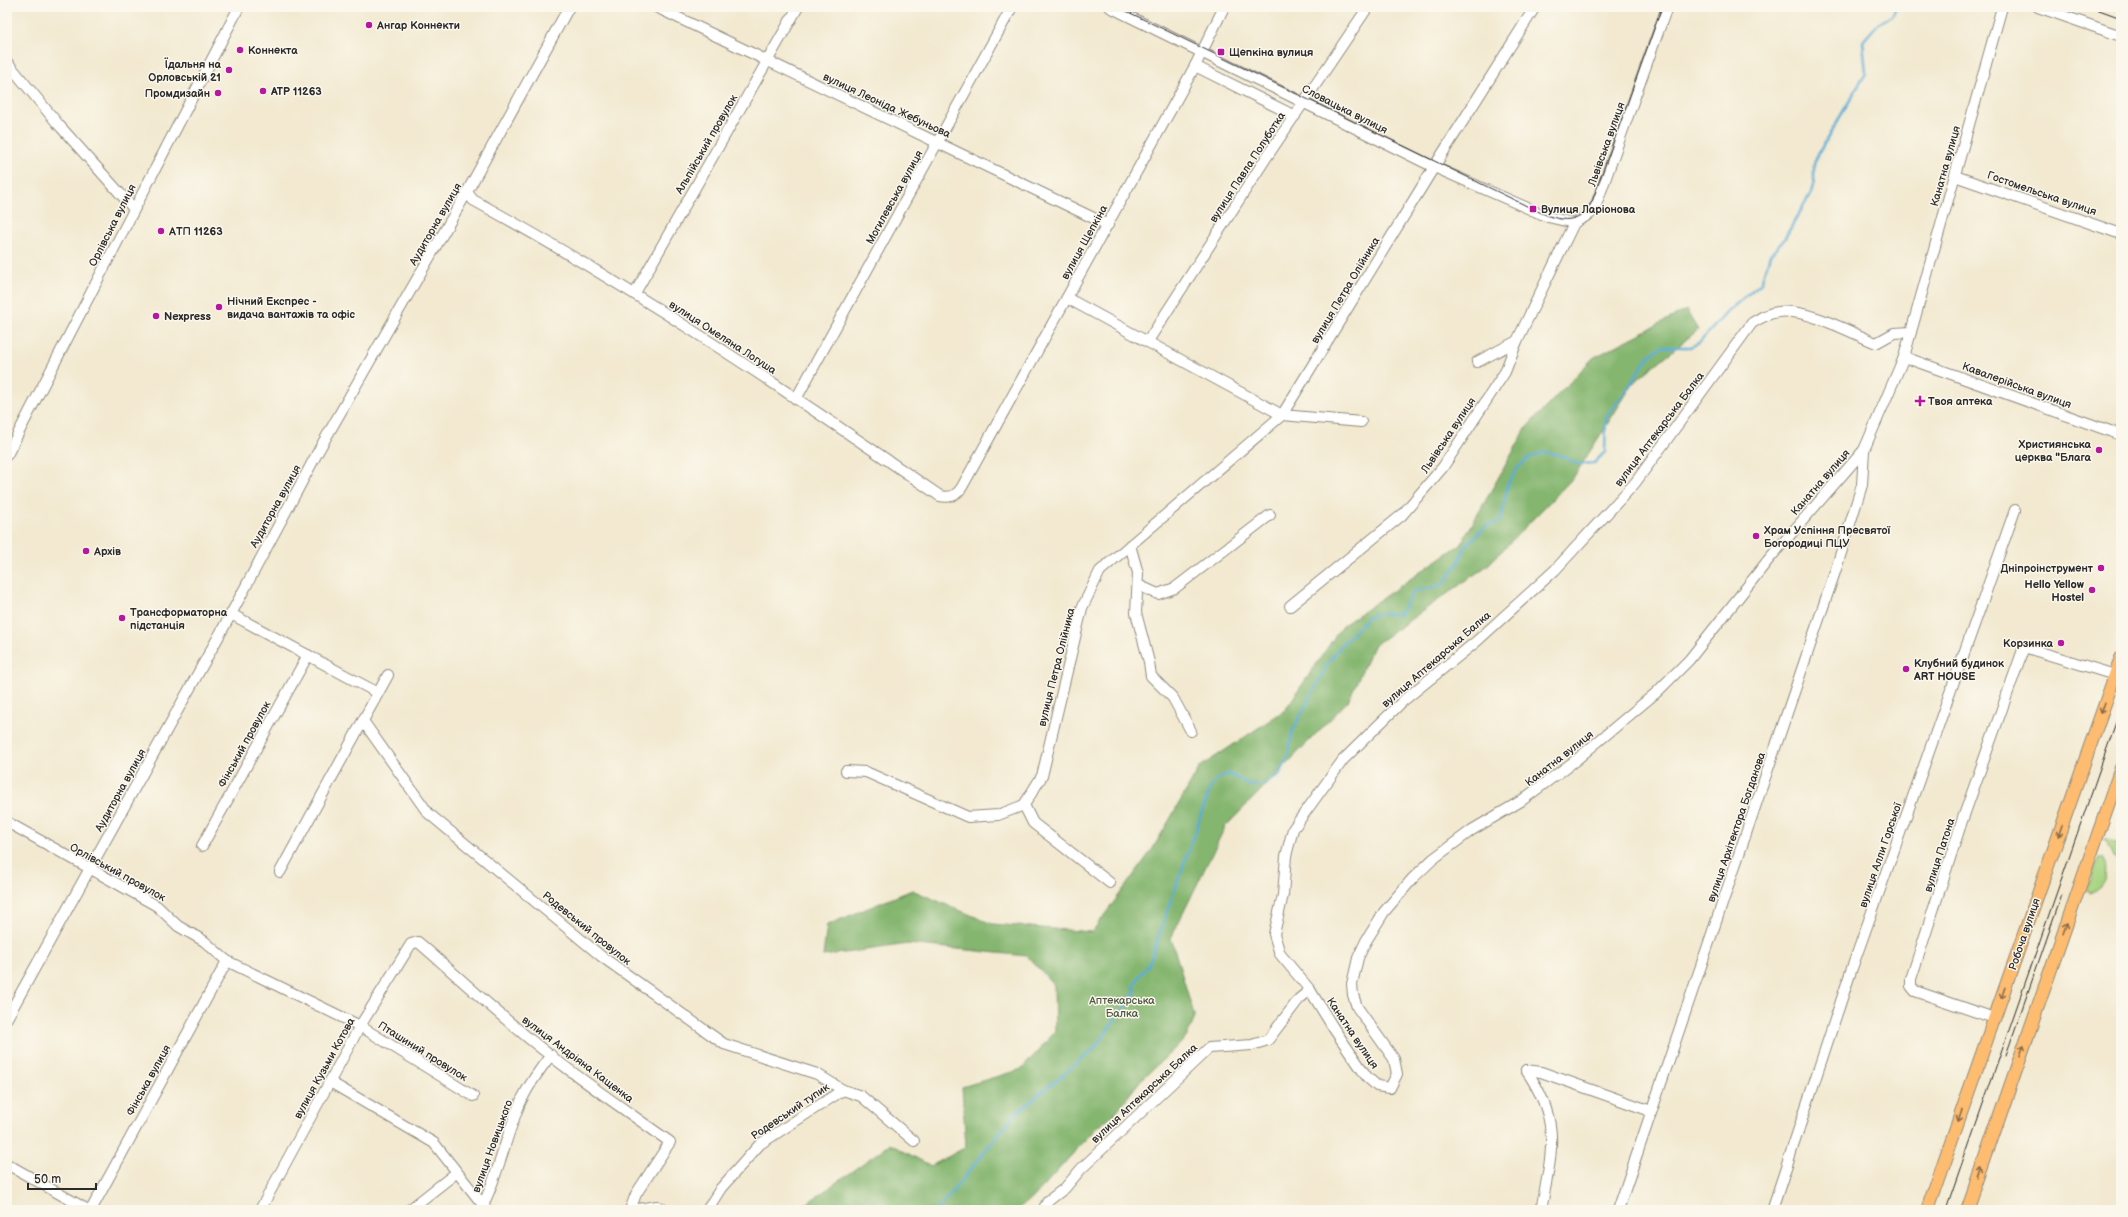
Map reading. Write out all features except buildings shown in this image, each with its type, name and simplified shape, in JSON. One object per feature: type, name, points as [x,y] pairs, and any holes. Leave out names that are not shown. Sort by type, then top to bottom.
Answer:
[{"type":"main road","name":"Робоча вулиця","points":[[1928,1210],[1994,1018],[2118,676],[2121,658]]},
{"type":"main road","points":[[1967,1210],[2121,768]]},
{"type":"street","name":"Орлівська вулиця","points":[[7,455],[239,7]]},
{"type":"street","name":"Аудиторна вулиця","points":[[7,1018],[231,614],[320,448],[467,192],[569,7]]},
{"type":"street","name":"вулиця Леоніда Жебуньова","points":[[656,7],[768,62],[938,142],[1108,226]]},
{"type":"street","name":"Альпійський провулок","points":[[635,293],[798,7]]},
{"type":"street","name":"Могилевська вулиця","points":[[796,399],[1012,7]]},
{"type":"street","name":"Словацька вулиця","points":[[1110,7],[1434,167],[1548,217],[1574,223]]},
{"type":"street","name":"вулиця Щепкіна","points":[[962,487],[1108,226],[1203,52],[1224,7]]},
{"type":"street","name":"вулиця Павла Полуботка","points":[[1148,341],[1266,158],[1368,7]]},
{"type":"street","name":"вулиця Петра Олійника","points":[[1024,805],[1042,776],[1082,608],[1100,571],[1282,416],[1434,167],[1535,7]]},
{"type":"street","name":"Львівська вулиця","points":[[1290,606],[1402,515],[1443,468],[1504,372],[1517,341],[1574,223],[1590,214],[1603,188],[1667,7]]},
{"type":"street","name":"Канатна вулиця","points":[[1310,990],[1334,1029],[1367,1077],[1377,1086],[1390,1088],[1397,1074],[1394,1059],[1357,1006],[1353,995],[1352,984],[1358,958],[1366,941],[1384,912],[1409,883],[1433,859],[1472,830],[1521,802],[1582,755],[1657,692],[1689,660],[1774,553],[1864,450],[1904,357],[2002,7]]},
{"type":"street","points":[[2038,7],[2121,36]]},
{"type":"street","points":[[7,62],[58,124],[134,209]]},
{"type":"street","points":[[1195,66],[1295,116]]},
{"type":"street","name":"Гостомельська вулиця","points":[[1955,176],[2121,234]]},
{"type":"street","name":"вулиця Омеляна Логуша","points":[[467,192],[473,200],[549,241],[635,293],[940,496],[948,497],[956,494],[962,487]]},
{"type":"street","points":[[1067,298],[1148,341],[1282,416],[1361,422]]},
{"type":"street","name":"вулиця Аптекарська Балка","points":[[1043,1210],[1048,1201],[1065,1188],[1091,1159],[1209,1048],[1252,1045],[1268,1040],[1299,999],[1310,990],[1280,954],[1274,934],[1283,895],[1286,856],[1293,829],[1343,760],[1404,700],[1477,641],[1555,570],[1635,483],[1752,323],[1762,316],[1778,311],[1799,314],[1821,320],[1876,343],[1894,333],[1911,332]]},
{"type":"street","points":[[1477,362],[1517,341]]},
{"type":"street","name":"Кавалерійська вулиця","points":[[1904,357],[2121,435]]},
{"type":"street","name":"вулиця Архітектора Богданова","points":[[1618,1210],[1836,569],[1862,485],[1864,450]]},
{"type":"street","name":"вулиця Алли Горської","points":[[1772,1210],[1852,968],[2015,510]]},
{"type":"street","points":[[1138,585],[1158,594],[1175,588],[1270,515]]},
{"type":"street","points":[[1130,546],[1138,573],[1136,613],[1149,662],[1150,676],[1173,698],[1191,731]]},
{"type":"street","points":[[231,614],[378,693]]},
{"type":"street","name":"вулиця Патона","points":[[1994,1018],[1915,991],[1910,986],[1910,979],[1962,821],[2024,647],[2118,676]]},
{"type":"street","name":"Фінський провулок","points":[[202,846],[308,655]]},
{"type":"street","points":[[280,872],[388,675]]},
{"type":"street","name":"Родевський провулок","points":[[363,721],[428,813],[600,956],[724,1044],[817,1074],[843,1090],[861,1096],[914,1141]]},
{"type":"street","points":[[846,771],[866,772],[968,817],[998,815],[1024,805],[1033,823],[1110,883]]},
{"type":"street","name":"Орлівський провулок","points":[[7,822],[90,870],[157,906],[178,926],[204,941],[227,961],[360,1026]]},
{"type":"street","name":"вулиця Кузьми Котова","points":[[260,1210],[360,1026],[411,944],[414,942]]},
{"type":"street","name":"вулиця Андріяна Кащенка","points":[[414,942],[418,942],[514,1026],[551,1055],[670,1142],[636,1194],[631,1210]]},
{"type":"street","name":"Фінська вулиця","points":[[90,1210],[227,961]]},
{"type":"street","name":"Пташиний провулок","points":[[360,1026],[473,1096]]},
{"type":"street","name":"вулиця Новицького","points":[[485,1207],[522,1098],[535,1076],[551,1055]]},
{"type":"street","points":[[1541,1210],[1551,1155],[1550,1123],[1546,1103],[1526,1070],[1541,1072],[1651,1111]]},
{"type":"street","name":"вулиця Новицького","points":[[330,1082],[434,1143],[456,1173],[485,1207]]},
{"type":"street","name":"Родевський тупик","points":[[707,1210],[721,1188],[760,1144],[843,1090]]},
{"type":"street","points":[[7,1164],[90,1210]]},
{"type":"street","points":[[409,1210],[456,1173]]},
{"type":"street","points":[[631,1210],[657,1206],[665,1210]]},
{"type":"green space","name":"Аптекарська Балка","points":[[1686,310],[1698,330],[1634,382],[1573,478],[1488,565],[1373,646],[1348,701],[1225,827],[1171,938],[1195,1018],[1186,1038],[1140,1081],[1116,1112],[1095,1129],[1032,1199],[1015,1210],[798,1210],[890,1144],[931,1166],[966,1147],[962,1087],[1022,1069],[1055,1032],[1054,985],[1027,956],[908,944],[823,956],[827,925],[912,890],[992,924],[1092,932],[1152,850],[1200,767],[1285,710],[1342,626],[1461,544],[1527,427],[1593,358]]},
{"type":"green space","points":[[2105,839],[2121,845],[2121,861],[2113,857]]},
{"type":"green space","points":[[2099,858],[2102,858],[2106,868],[2105,878],[2099,888],[2090,893],[2087,890]]},
{"type":"waterway","points":[[936,1210],[950,1195],[1013,1116],[1094,1049],[1136,991],[1134,988],[1138,978],[1149,964],[1211,786],[1218,778],[1229,774],[1252,786],[1264,785],[1281,773],[1289,753],[1292,732],[1328,663],[1343,643],[1367,618],[1377,614],[1400,614],[1411,595],[1417,590],[1437,587],[1443,584],[1457,565],[1466,545],[1486,526],[1496,523],[1501,519],[1508,483],[1518,468],[1529,458],[1545,452],[1562,456],[1577,464],[1594,463],[1605,452],[1606,417],[1626,391],[1648,357],[1661,347],[1691,347],[1700,342],[1728,311],[1761,283],[1770,255],[1783,241],[1811,193],[1814,181],[1814,164],[1818,154],[1866,73],[1863,41],[1878,24],[1893,15],[1896,7]]},
{"type":"tram line","points":[[1118,7],[1533,209],[1550,216],[1566,219],[1573,219],[1580,216],[1592,202],[1662,7]]},
{"type":"tram line","points":[[2091,7],[2121,18]]},
{"type":"tram line","points":[[1946,1210],[2121,708]]},
{"type":"tram line","points":[[2006,1055],[2062,895]]},
{"type":"place","name":"Ангар Коннекти","points":[[369,25]]},
{"type":"place","name":"Коннекта","points":[[240,50]]},
{"type":"place","name":"Щепкіна вулиця","points":[[1221,52]]},
{"type":"place","name":"Їдальня на Орловській 21","points":[[229,70]]},
{"type":"place","name":"ATP 11263","points":[[263,91]]},
{"type":"place","name":"Промдизайн","points":[[218,93]]},
{"type":"place","name":"Вулиця Ларіонова","points":[[1533,209]]},
{"type":"place","name":"АТП 11263","points":[[161,231]]},
{"type":"place","name":"Нічний Експрес - видача вантажів та офіс","points":[[219,307]]},
{"type":"place","name":"Nexpress","points":[[156,316]]},
{"type":"place","name":"Твоя аптека","points":[[1920,401]]},
{"type":"place","name":"Християнська церква \"Блага","points":[[2099,450]]},
{"type":"place","name":"Храм Успіння Пресвятої Богородиці ПЦУ","points":[[1756,536]]},
{"type":"place","name":"Архів","points":[[86,551]]},
{"type":"place","name":"Дніпроінструмент","points":[[2101,568]]},
{"type":"place","name":"Hello Yellow Hostel","points":[[2092,590]]},
{"type":"place","name":"Трансформаторна підстанція","points":[[122,618]]},
{"type":"place","name":"Корзинка","points":[[2061,643]]},
{"type":"place","name":"Клубний будинок ART HOUSE","points":[[1906,669]]}]
